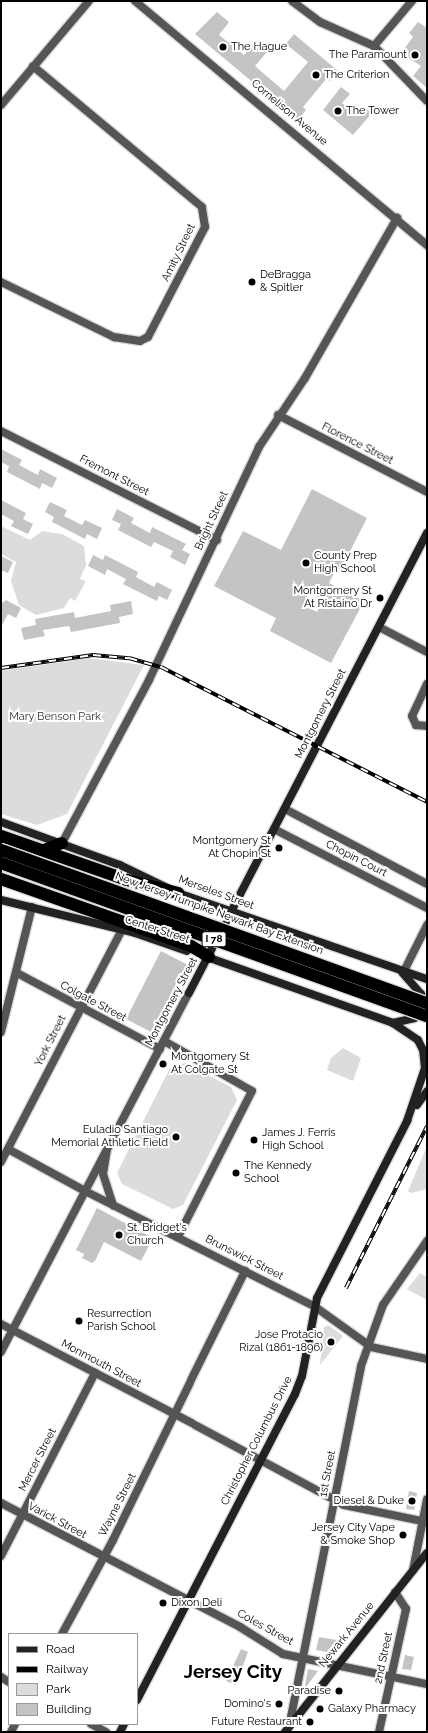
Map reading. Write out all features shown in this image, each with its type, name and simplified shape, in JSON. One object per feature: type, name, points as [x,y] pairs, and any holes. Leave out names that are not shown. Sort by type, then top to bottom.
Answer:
[{"type":"highway","points":[[1,836],[127,880],[178,893]]},
{"type":"highway","points":[[43,850],[58,847],[62,843]]},
{"type":"highway","name":"New Jersey Turnpike Newark Bay Extension","points":[[1,850],[427,1003]]},
{"type":"highway","name":"I 78","points":[[1,863],[427,1016]]},
{"type":"highway","points":[[1,879],[191,946],[209,956]]},
{"type":"main road","name":"Montgomery Street","points":[[189,993],[427,533]]},
{"type":"main road","name":"Merseles Street","points":[[1,822],[62,843],[178,893],[403,973]]},
{"type":"main road","name":"Center Street","points":[[1,900],[122,930],[209,956],[393,1023]]},
{"type":"main road","points":[[403,973],[427,979]]},
{"type":"main road","points":[[403,973],[427,985]]},
{"type":"main road","points":[[393,1023],[414,1018],[423,1004],[421,994],[403,973]]},
{"type":"main road","name":"Christopher Columbus Drive","points":[[138,1698],[302,1376],[314,1306],[406,1121],[422,1083],[425,1056],[413,1035],[393,1023]]},
{"type":"main road","name":"Christopher Columbus Drive","points":[[416,1106],[427,1083]]},
{"type":"main road","name":"Christopher Columbus Drive","points":[[406,1121],[427,1091]]},
{"type":"main road","name":"Newark Avenue","points":[[287,1730],[336,1666],[427,1553]]},
{"type":"street","points":[[1,105],[89,1]]},
{"type":"street","name":"Cornelison Avenue","points":[[135,1],[397,218],[427,245]]},
{"type":"street","points":[[292,1],[320,22],[374,46],[427,101]]},
{"type":"street","points":[[374,46],[412,1]]},
{"type":"street","name":"Amity Street","points":[[1,282],[114,337],[140,341],[148,337],[205,227],[202,207],[33,66]]},
{"type":"street","name":"Bright Street","points":[[62,843],[149,680],[216,540],[251,462],[278,415],[305,378],[397,218]]},
{"type":"street","name":"Florence Street","points":[[278,415],[427,492]]},
{"type":"street","name":"Fremont Street","points":[[1,431],[216,540]]},
{"type":"street","points":[[379,627],[427,652]]},
{"type":"street","points":[[427,684],[412,716],[416,725],[427,726]]},
{"type":"street","name":"Chopin Court","points":[[285,809],[427,884]]},
{"type":"street","name":"Chopin Court","points":[[274,829],[427,908]]},
{"type":"street","points":[[1,1032],[5,1007],[17,973],[32,907]]},
{"type":"street","points":[[403,973],[427,925]]},
{"type":"street","name":"York Street","points":[[1,1162],[122,930]]},
{"type":"street","name":"Colgate Street","points":[[17,973],[160,1049]]},
{"type":"street","name":"Montgomery Street","points":[[1,1352],[189,993]]},
{"type":"street","points":[[164,1041],[252,1091],[178,1238]]},
{"type":"street","name":"Brunswick Street","points":[[8,1149],[85,1191],[314,1306],[368,1345],[427,1359]]},
{"type":"street","points":[[107,1149],[103,1174],[113,1205]]},
{"type":"street","name":"1st Street","points":[[287,1730],[303,1658],[334,1500],[368,1345],[384,1305],[427,1241]]},
{"type":"street","name":"Wayne Street","points":[[63,1633],[102,1556],[113,1540],[245,1272]]},
{"type":"street","name":"Monmouth Street","points":[[1,1324],[261,1459],[334,1500],[425,1522]]},
{"type":"street","name":"Mercer Street","points":[[1,1556],[95,1373]]},
{"type":"street","points":[[413,1570],[425,1522],[427,1499]]},
{"type":"street","name":"Varick Street","points":[[1,1503],[189,1600]]},
{"type":"street","name":"2nd Street","points":[[379,1732],[406,1609],[395,1592]]},
{"type":"street","name":"Coles Street","points":[[189,1600],[283,1654],[427,1684]]},
{"type":"street","points":[[93,1725],[106,1732]]},
{"type":"green space","points":[[1,526],[30,540],[42,531],[62,534],[84,546],[86,565],[80,579],[86,581],[75,601],[70,598],[64,608],[36,615],[19,605],[11,581],[16,562],[1,554]]},
{"type":"green space","name":"Mary Benson Park","points":[[88,658],[144,665],[67,814],[37,825],[1,814],[1,671]]},
{"type":"green space","points":[[343,1048],[361,1058],[353,1081],[327,1070],[331,1058]]},
{"type":"green space","name":"Euladio Santiago Memorial Athletic Field","points":[[185,1063],[231,1087],[237,1100],[183,1205],[173,1209],[122,1184],[117,1173],[170,1068]]},
{"type":"green space","points":[[427,1146],[427,1189],[411,1193],[408,1191]]},
{"type":"green space","points":[[420,1273],[427,1277],[427,1300],[407,1289]]},
{"type":"green space","points":[[328,1325],[343,1336],[320,1365],[324,1327]]},
{"type":"building","points":[[217,12],[229,22],[219,35],[244,55],[255,42],[267,52],[255,66],[284,91],[308,62],[286,44],[294,34],[338,71],[330,81],[327,78],[303,107],[306,110],[298,120],[195,34]]},
{"type":"building","name":"The Paramount","points":[[418,22],[427,28],[427,88],[413,76],[421,66],[401,53],[413,37],[409,33]]},
{"type":"building","name":"The Tower","points":[[341,87],[350,94],[342,103],[356,115],[363,106],[372,113],[353,135],[323,110]]},
{"type":"building","points":[[1,449],[22,460],[19,465],[38,475],[40,469],[57,478],[52,488],[42,483],[40,489],[7,472],[9,466],[1,462]]},
{"type":"building","name":"County Prep High School","points":[[312,489],[367,518],[339,573],[335,571],[329,583],[364,601],[331,663],[270,631],[276,618],[214,586],[243,531],[281,550]],"holes":[[[311,593],[323,600],[317,612],[304,606]]]},
{"type":"building","points":[[1,500],[26,513],[23,519],[33,524],[28,534],[11,526],[14,521],[1,514]]},
{"type":"building","points":[[50,502],[67,510],[64,516],[82,525],[85,520],[102,528],[97,539],[87,534],[85,539],[52,522],[54,517],[45,512]]},
{"type":"building","points":[[117,509],[134,518],[131,523],[150,533],[152,527],[186,544],[182,550],[190,554],[185,565],[170,557],[173,551],[154,542],[151,547],[118,530],[121,524],[112,520]]},
{"type":"building","points":[[93,555],[103,560],[105,555],[138,572],[136,577],[154,587],[157,582],[172,590],[167,600],[159,596],[157,601],[123,584],[126,579],[107,569],[105,575],[88,566]]},
{"type":"building","points":[[1,556],[13,562],[8,573],[1,570]]},
{"type":"building","points":[[6,600],[21,608],[16,618],[8,614],[1,627],[1,604]]},
{"type":"building","points":[[131,601],[133,614],[119,617],[120,623],[71,632],[69,626],[43,630],[45,636],[24,640],[21,628],[36,625],[35,619],[74,612],[75,618],[111,611],[110,605]]},
{"type":"building","points":[[161,951],[188,965],[153,1033],[126,1019]]},
{"type":"building","name":"St. Bridget's Church","points":[[97,1208],[153,1238],[141,1261],[104,1242],[95,1261],[92,1263],[82,1258],[84,1254],[76,1250]]},
{"type":"building","name":"Diesel & Duke","points":[[409,1491],[417,1493],[414,1510],[406,1509]]},
{"type":"building","points":[[319,1637],[342,1641],[332,1653],[316,1650]]},
{"type":"building","points":[[241,1649],[248,1652],[236,1685],[226,1681]]},
{"type":"building","points":[[405,1655],[414,1657],[411,1670],[402,1669]]},
{"type":"building","points":[[308,1669],[318,1671],[304,1690]]},
{"type":"railway","points":[[1,668],[93,655],[129,658],[161,667],[427,802]]},
{"type":"railway","points":[[346,1288],[427,1126]]},
{"type":"place","name":"The Hague","points":[[223,47]]},
{"type":"place","name":"The Paramount","points":[[415,55]]},
{"type":"place","name":"The Criterion","points":[[316,75]]},
{"type":"place","name":"The Tower","points":[[338,111]]},
{"type":"place","name":"DeBragga & Spitler","points":[[252,282]]},
{"type":"place","name":"County Prep High School","points":[[306,563]]},
{"type":"place","name":"Montgomery St At Ristaino Dr","points":[[380,598]]},
{"type":"place","name":"Montgomery St At Chopin St","points":[[279,848]]},
{"type":"place","name":"Montgomery St At Colgate St","points":[[163,1064]]},
{"type":"place","name":"Euladio Santiago Memorial Athletic Field","points":[[176,1137]]},
{"type":"place","name":"James J. Ferris High School","points":[[254,1140]]},
{"type":"place","name":"The Kennedy School","points":[[236,1173]]},
{"type":"place","name":"St. Bridget's Church","points":[[119,1235]]},
{"type":"place","name":"Resurrection Parish School","points":[[79,1321]]},
{"type":"place","name":"Jose Protacio Rizal (1861-1896)","points":[[331,1342]]},
{"type":"place","name":"Diesel & Duke","points":[[412,1501]]},
{"type":"place","name":"Jersey City Vape & Smoke Shop","points":[[403,1535]]},
{"type":"place","name":"Dixon Deli","points":[[163,1603]]},
{"type":"place","name":"Paradise","points":[[339,1691]]},
{"type":"place","name":"Domino's","points":[[279,1704]]},
{"type":"place","name":"Galaxy Pharmacy","points":[[320,1709]]},
{"type":"place","name":"Future Restaurant","points":[[310,1722]]},
{"type":"district","name":"Jersey City","points":[[233,1672]]}]
